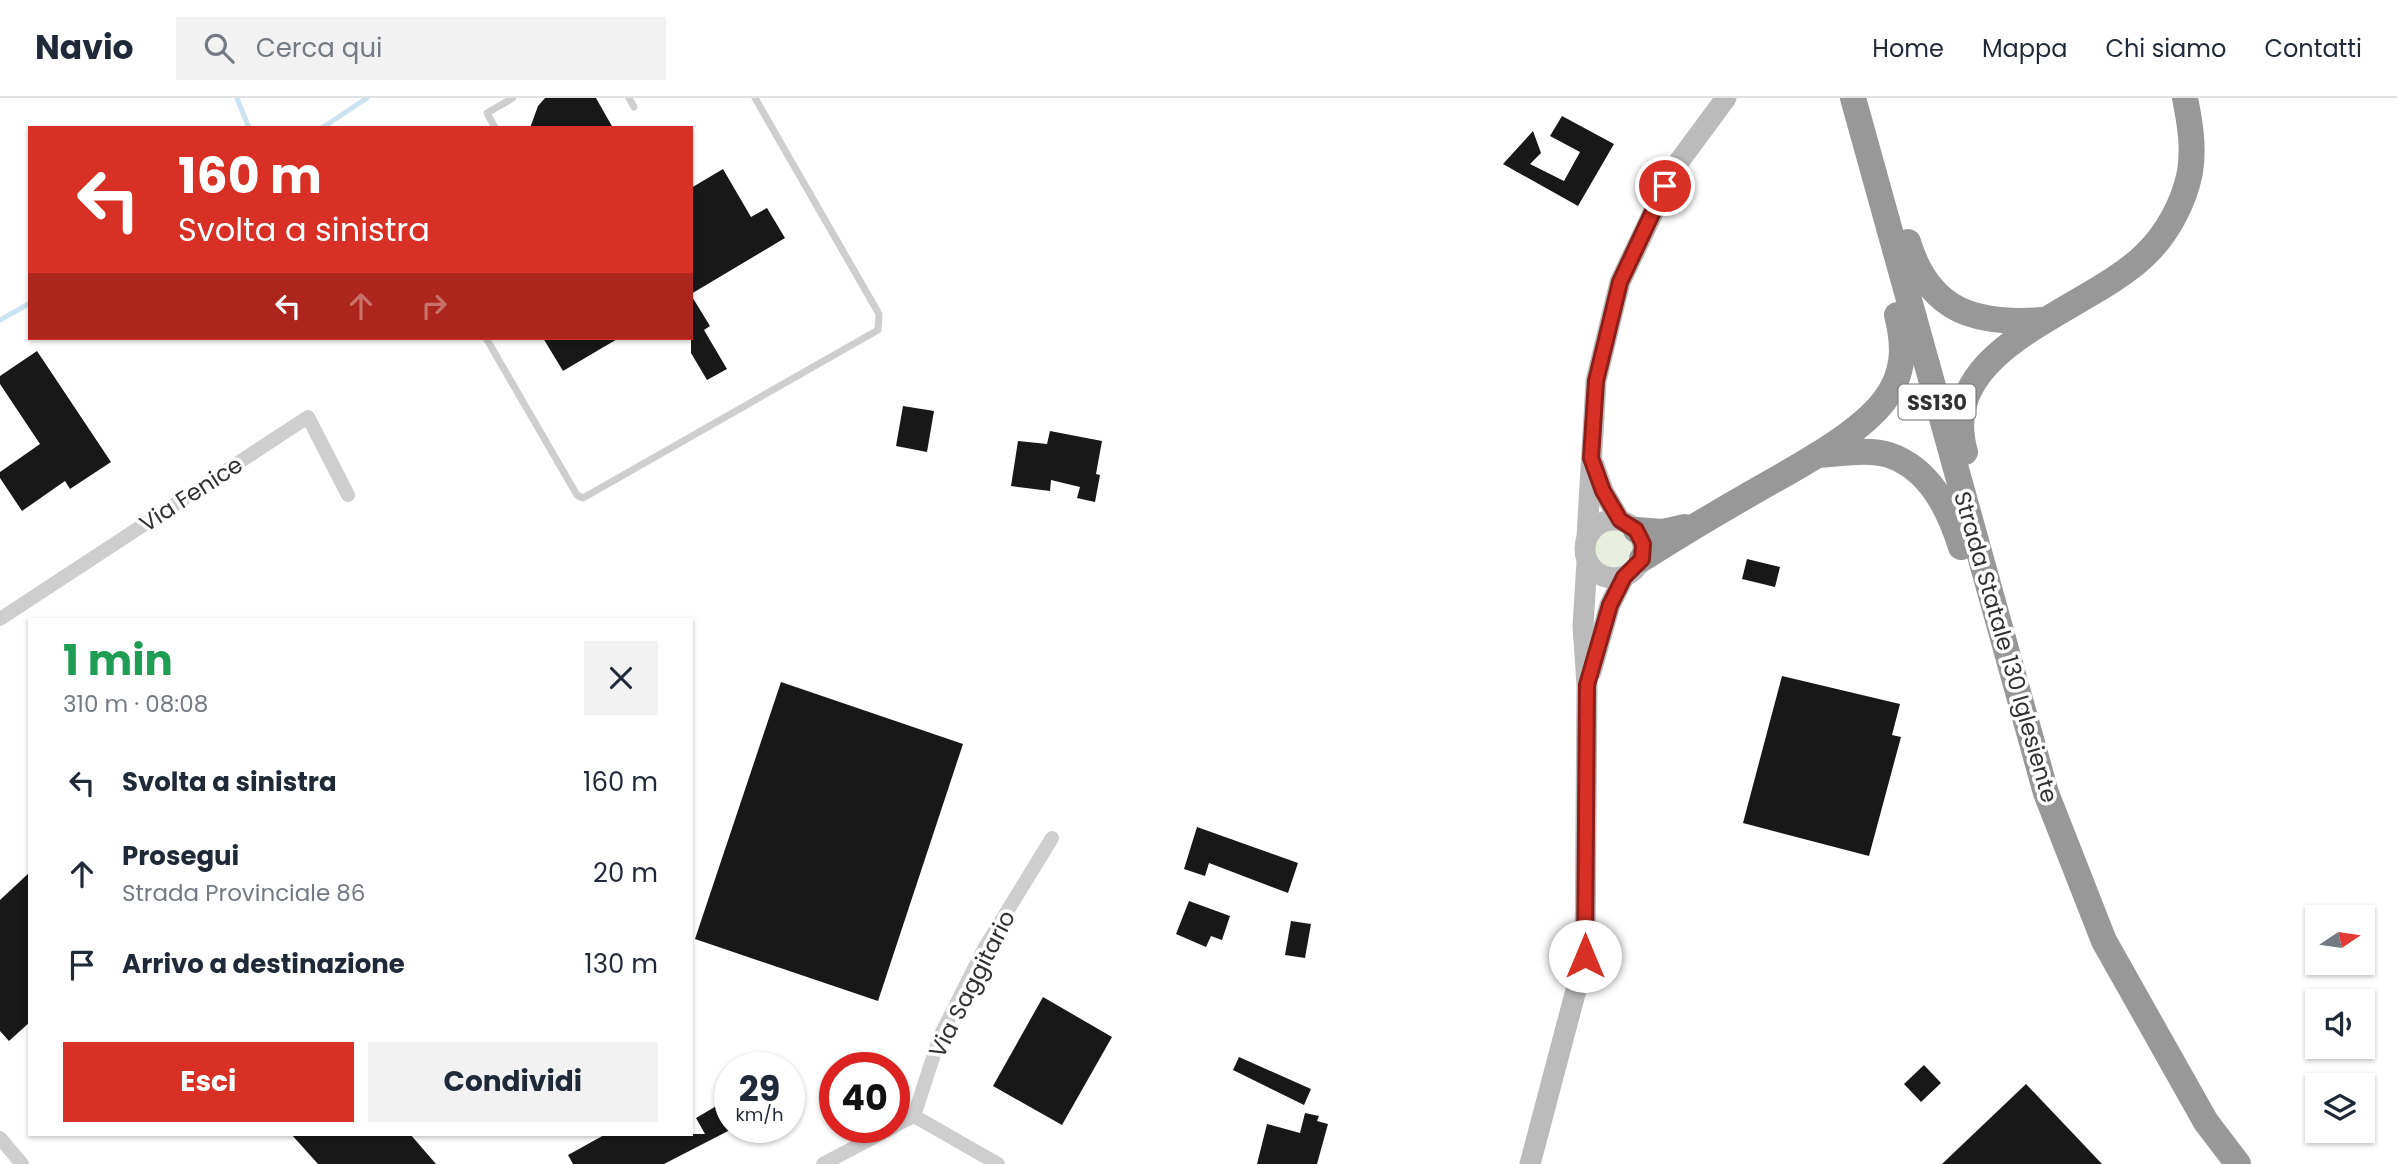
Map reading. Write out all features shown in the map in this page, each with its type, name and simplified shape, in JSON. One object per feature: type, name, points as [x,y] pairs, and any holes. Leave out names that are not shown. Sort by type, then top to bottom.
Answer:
[{"type":"highway","name":"Strada Statale 130 Iglesiente","points":[[1853,98],[2046,793],[2104,941],[2206,1122],[2238,1164]]},
{"type":"highway","points":[[2012,672],[2003,589],[1962,444],[1960,422],[1967,391],[1981,369],[2046,320],[2110,283],[2144,256],[2162,236],[2176,212],[2190,174],[2192,149],[2185,98]]},
{"type":"highway","points":[[1861,132],[1893,190],[1915,265],[1934,292],[1947,303],[1987,321],[2008,323],[2046,320]]},
{"type":"highway","points":[[1633,568],[1697,524],[1817,455],[1884,401],[1902,364],[1904,341],[1867,199],[1861,132]]},
{"type":"highway","points":[[1817,455],[1888,454],[1919,472],[1934,488],[1953,520],[1976,593],[2012,672]]},
{"type":"highway","points":[[1628,525],[1663,533],[1697,524]]},
{"type":"street","points":[[1633,568],[1599,575],[1587,562],[1584,554],[1596,381],[1620,282],[1675,167],[1726,98]]},
{"type":"street","name":"Via Fenice","points":[[0,619],[307,417],[348,495]]},
{"type":"street","points":[[1587,685],[1610,605],[1633,568],[1643,544],[1603,491],[1591,458]]},
{"type":"street","points":[[1587,537],[1600,523],[1628,525]]},
{"type":"street","points":[[1530,1164],[1585,956],[1587,685],[1583,626],[1587,562]]},
{"type":"street","name":"Via Saggitario","points":[[914,1116],[940,1036],[984,948],[1052,838]]},
{"type":"street","points":[[910,1118],[914,1116],[998,1164]]},
{"type":"street","points":[[0,1138],[22,1164]]},
{"type":"street","points":[[823,1164],[863,1143]]},
{"type":"lane","points":[[494,126],[487,113],[513,98]]},
{"type":"lane","points":[[629,98],[634,107]]},
{"type":"lane","points":[[487,340],[577,495],[583,498],[877,330],[879,314],[755,98]]},
{"type":"green space","points":[[1613,527],[1629,534],[1636,550],[1629,566],[1613,573],[1597,566],[1590,550],[1597,534]]},
{"type":"building","points":[[545,98],[596,98],[612,126],[531,126],[538,106]]},
{"type":"building","points":[[1562,116],[1614,144],[1578,206],[1503,164],[1533,131],[1541,153],[1530,164],[1564,181],[1580,152],[1550,136]]},
{"type":"building","points":[[723,169],[751,217],[767,208],[785,238],[693,293],[693,187]]},
{"type":"building","points":[[693,298],[710,326],[704,330],[727,369],[707,380],[691,353]]},
{"type":"building","points":[[544,340],[616,340],[563,371]]},
{"type":"building","points":[[37,351],[111,462],[70,489],[65,481],[22,511],[0,478],[0,472],[40,444],[0,384],[0,376]]},
{"type":"building","points":[[903,406],[934,411],[927,452],[896,446]]},
{"type":"building","points":[[1050,431],[1102,441],[1096,474],[1100,475],[1095,502],[1077,498],[1080,487],[1051,480],[1050,491],[1011,486],[1018,441],[1047,444]]},
{"type":"building","points":[[1747,559],[1780,567],[1775,587],[1742,579]]},
{"type":"building","points":[[1782,676],[1900,704],[1892,735],[1901,737],[1869,856],[1743,823]]},
{"type":"building","points":[[781,682],[963,744],[878,1001],[695,939]]},
{"type":"building","points":[[1197,827],[1298,863],[1288,893],[1209,863],[1205,876],[1184,869]]},
{"type":"building","points":[[28,874],[28,1024],[9,1041],[0,1031],[0,900]]},
{"type":"building","points":[[1189,901],[1230,916],[1222,940],[1211,936],[1206,947],[1176,934]]},
{"type":"building","points":[[1291,921],[1311,924],[1305,958],[1285,955]]},
{"type":"building","points":[[1043,997],[1112,1037],[1062,1125],[993,1086]]},
{"type":"building","points":[[1239,1057],[1311,1089],[1304,1105],[1233,1070]]},
{"type":"building","points":[[1924,1065],[1941,1083],[1921,1102],[1904,1084]]},
{"type":"building","points":[[2026,1084],[2102,1164],[1942,1164]]},
{"type":"building","points":[[714,1107],[714,1138],[664,1164],[573,1164],[568,1155],[602,1136],[705,1134],[696,1118]]},
{"type":"building","points":[[1305,1113],[1319,1116],[1317,1121],[1328,1124],[1317,1164],[1257,1164],[1267,1124],[1300,1133]]},
{"type":"building","points":[[293,1136],[412,1136],[436,1164],[318,1164]]},
{"type":"waterway","points":[[237,98],[248,126]]},
{"type":"waterway","points":[[325,126],[367,98]]},
{"type":"waterway","points":[[0,320],[28,304]]},
{"type":"route","points":[[1585,956],[1587,685],[1610,605],[1624,577],[1637,567],[1643,552],[1640,536],[1629,523],[1620,520],[1603,491],[1591,458],[1596,381],[1620,282],[1665,186]]}]
